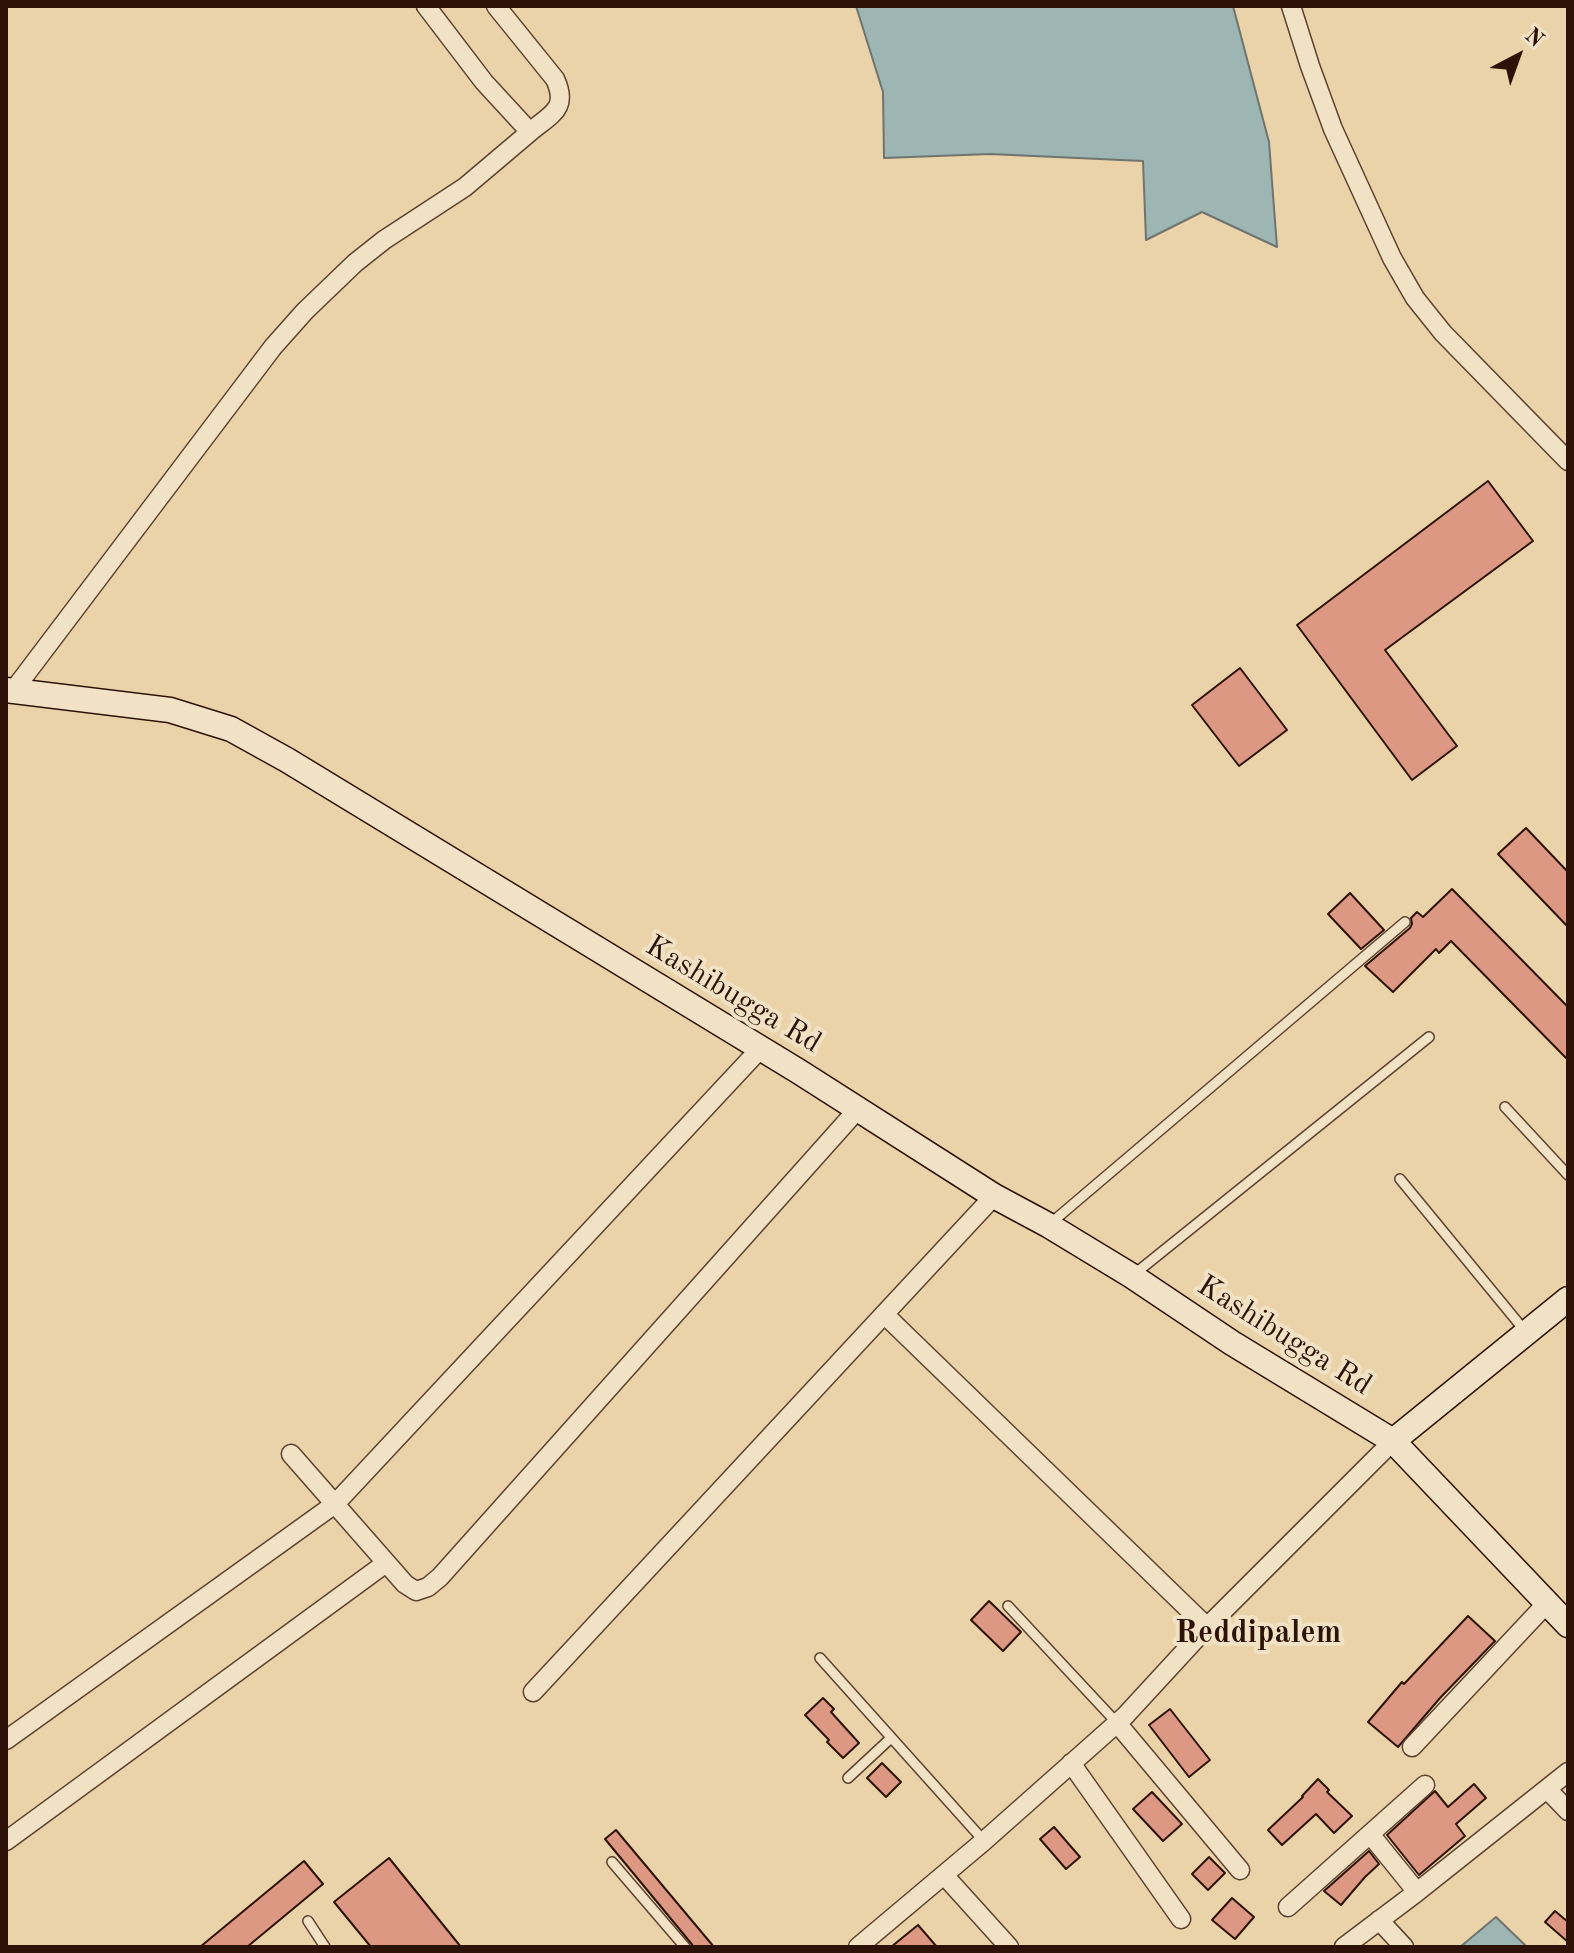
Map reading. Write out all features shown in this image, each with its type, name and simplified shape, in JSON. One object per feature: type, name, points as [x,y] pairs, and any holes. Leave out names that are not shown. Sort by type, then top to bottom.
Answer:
[{"type":"main road","name":"Kashibugga Rd","points":[[10,690],[170,710],[231,729],[300,768],[858,1109],[994,1196],[1132,1276],[1232,1343],[1393,1441],[1568,1625]]},
{"type":"main road","points":[[1393,1441],[1568,1299]]},
{"type":"street","points":[[426,6],[484,82],[530,132]]},
{"type":"street","points":[[10,690],[273,347],[305,311],[355,263],[384,240],[465,187],[556,110],[561,102],[561,92],[555,79],[496,6]]},
{"type":"street","points":[[1291,6],[1333,129],[1392,258],[1415,298],[1443,333],[1568,461]]},
{"type":"street","points":[[6,1740],[335,1504],[760,1049]]},
{"type":"street","points":[[291,1454],[405,1584],[416,1591],[428,1587],[858,1109]]},
{"type":"street","points":[[533,1692],[994,1196]]},
{"type":"street","points":[[884,1314],[1207,1627]]},
{"type":"street","points":[[858,1947],[1117,1723],[1207,1627],[1393,1441]]},
{"type":"street","points":[[6,1841],[386,1563]]},
{"type":"street","points":[[1412,1747],[1548,1602]]},
{"type":"street","points":[[1117,1723],[1240,1870]]},
{"type":"street","points":[[1071,1763],[1181,1919]]},
{"type":"street","points":[[1344,1947],[1568,1772]]},
{"type":"street","points":[[1288,1907],[1425,1785]]},
{"type":"street","points":[[1547,1789],[1568,1811]]},
{"type":"street","points":[[1370,1834],[1417,1892]]},
{"type":"street","points":[[944,1875],[1009,1947]]},
{"type":"street","points":[[1379,1920],[1404,1947]]},
{"type":"lane","points":[[1048,1225],[1405,922]]},
{"type":"lane","points":[[1132,1276],[1429,1037]]},
{"type":"lane","points":[[1505,1107],[1568,1175]]},
{"type":"lane","points":[[1400,1179],[1527,1333]]},
{"type":"lane","points":[[1008,1606],[1117,1723]]},
{"type":"lane","points":[[820,1658],[984,1841]]},
{"type":"lane","points":[[848,1778],[891,1738]]},
{"type":"lane","points":[[612,1862],[685,1947]]},
{"type":"lane","points":[[308,1921],[325,1947]]},
{"type":"water","points":[[856,6],[1233,6],[1269,142],[1277,247],[1202,212],[1146,240],[1143,161],[990,154],[884,158],[883,92]]},
{"type":"water","points":[[1496,1917],[1527,1947],[1460,1947]]},
{"type":"building","points":[[1488,481],[1533,541],[1385,650],[1457,746],[1412,780],[1297,625]]},
{"type":"building","points":[[1240,668],[1287,730],[1239,766],[1192,705]]},
{"type":"building","points":[[1526,828],[1568,872],[1568,927],[1498,854]]},
{"type":"building","points":[[1452,889],[1568,1007],[1568,1060],[1451,941],[1439,953],[1436,949],[1393,992],[1365,966],[1410,928],[1411,918],[1417,912],[1423,917]]},
{"type":"building","points":[[1350,893],[1384,930],[1361,949],[1328,914]]},
{"type":"building","points":[[989,1601],[1021,1632],[1003,1651],[971,1620]]},
{"type":"building","points":[[1468,1616],[1495,1641],[1398,1747],[1368,1722],[1402,1682],[1404,1684]]},
{"type":"building","points":[[823,1698],[834,1709],[831,1712],[859,1743],[843,1758],[805,1715]]},
{"type":"building","points":[[1170,1709],[1210,1760],[1189,1777],[1149,1725]]},
{"type":"building","points":[[882,1763],[901,1782],[886,1797],[867,1778]]},
{"type":"building","points":[[1318,1779],[1352,1816],[1334,1833],[1316,1814],[1282,1845],[1268,1830]]},
{"type":"building","points":[[1474,1784],[1486,1798],[1456,1824],[1465,1836],[1419,1875],[1387,1835],[1435,1791],[1448,1807]]},
{"type":"building","points":[[1152,1792],[1182,1824],[1163,1841],[1133,1809]]},
{"type":"building","points":[[1054,1827],[1080,1857],[1066,1869],[1040,1839]]},
{"type":"building","points":[[616,1830],[714,1947],[694,1947],[605,1839]]},
{"type":"building","points":[[1369,1851],[1379,1864],[1341,1905],[1324,1891]]},
{"type":"building","points":[[1209,1857],[1225,1873],[1208,1890],[1192,1874]]},
{"type":"building","points":[[389,1858],[461,1947],[371,1947],[334,1902]]},
{"type":"building","points":[[304,1861],[323,1884],[247,1947],[200,1947]]},
{"type":"building","points":[[1232,1898],[1254,1917],[1235,1939],[1212,1920]]},
{"type":"building","points":[[1555,1911],[1568,1922],[1568,1942],[1545,1922]]},
{"type":"building","points":[[918,1925],[937,1947],[891,1947]]},
{"type":"district","name":"Reddipalem","points":[[1258,1634]]}]
